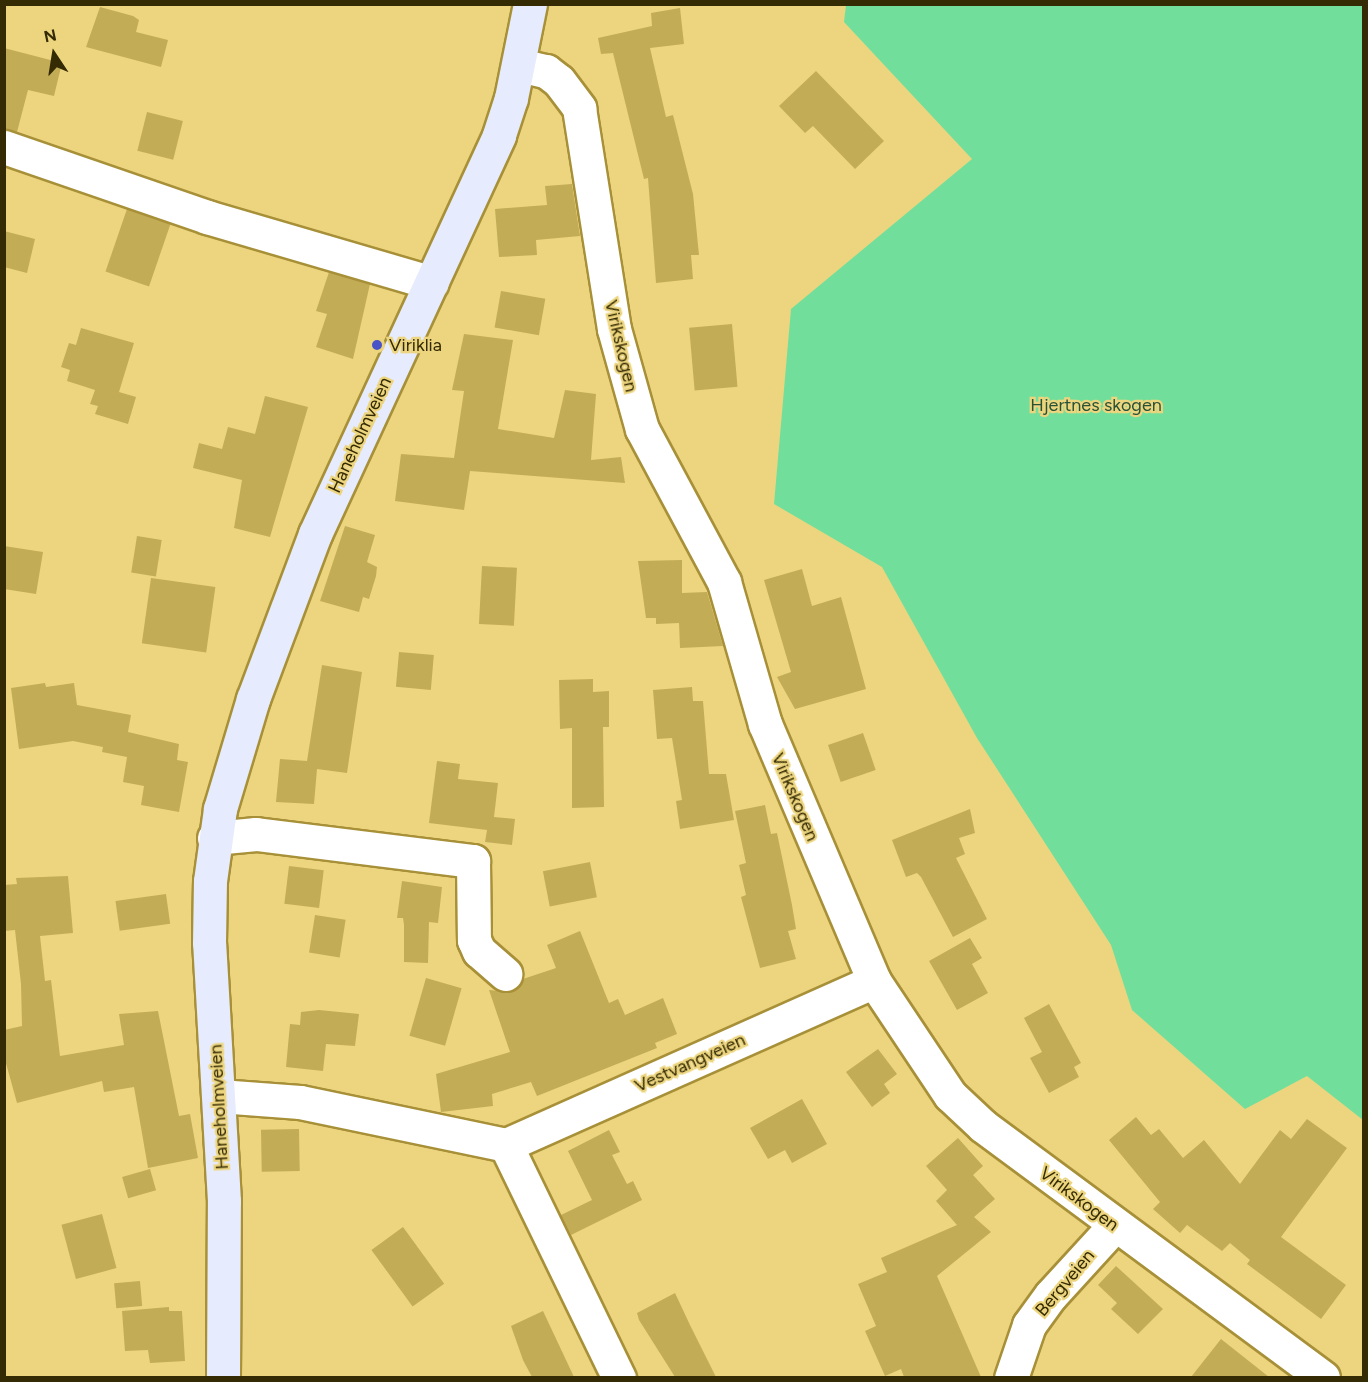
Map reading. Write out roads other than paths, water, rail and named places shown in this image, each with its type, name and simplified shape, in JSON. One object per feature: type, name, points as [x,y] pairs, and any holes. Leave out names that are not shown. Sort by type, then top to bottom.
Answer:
[{"type":"main road","name":"Haneholmveien","points":[[223,1377],[219,1096],[209,944],[214,838],[253,699],[315,534],[499,135],[519,65],[530,4]]},
{"type":"street","name":"Virikskogen","points":[[519,65],[546,71],[559,81],[579,108],[614,328],[642,429],[665,480],[724,582],[765,724],[874,981],[950,1095],[983,1126],[1114,1226],[1323,1377]]},
{"type":"street","points":[[4,147],[207,217],[432,283]]},
{"type":"street","points":[[214,838],[256,834],[473,861],[477,894],[474,940],[479,951],[506,974]]},
{"type":"street","name":"Vestvangveien","points":[[506,1145],[874,981]]},
{"type":"street","points":[[219,1096],[300,1102],[506,1145],[619,1377]]},
{"type":"street","name":"Bergveien","points":[[1011,1377],[1029,1325],[1050,1295],[1114,1226]]},
{"type":"place","name":"Viriklia","points":[[377,345]]},
{"type":"park label","name":"Hjertnes skogen","points":[[1096,405]]}]
